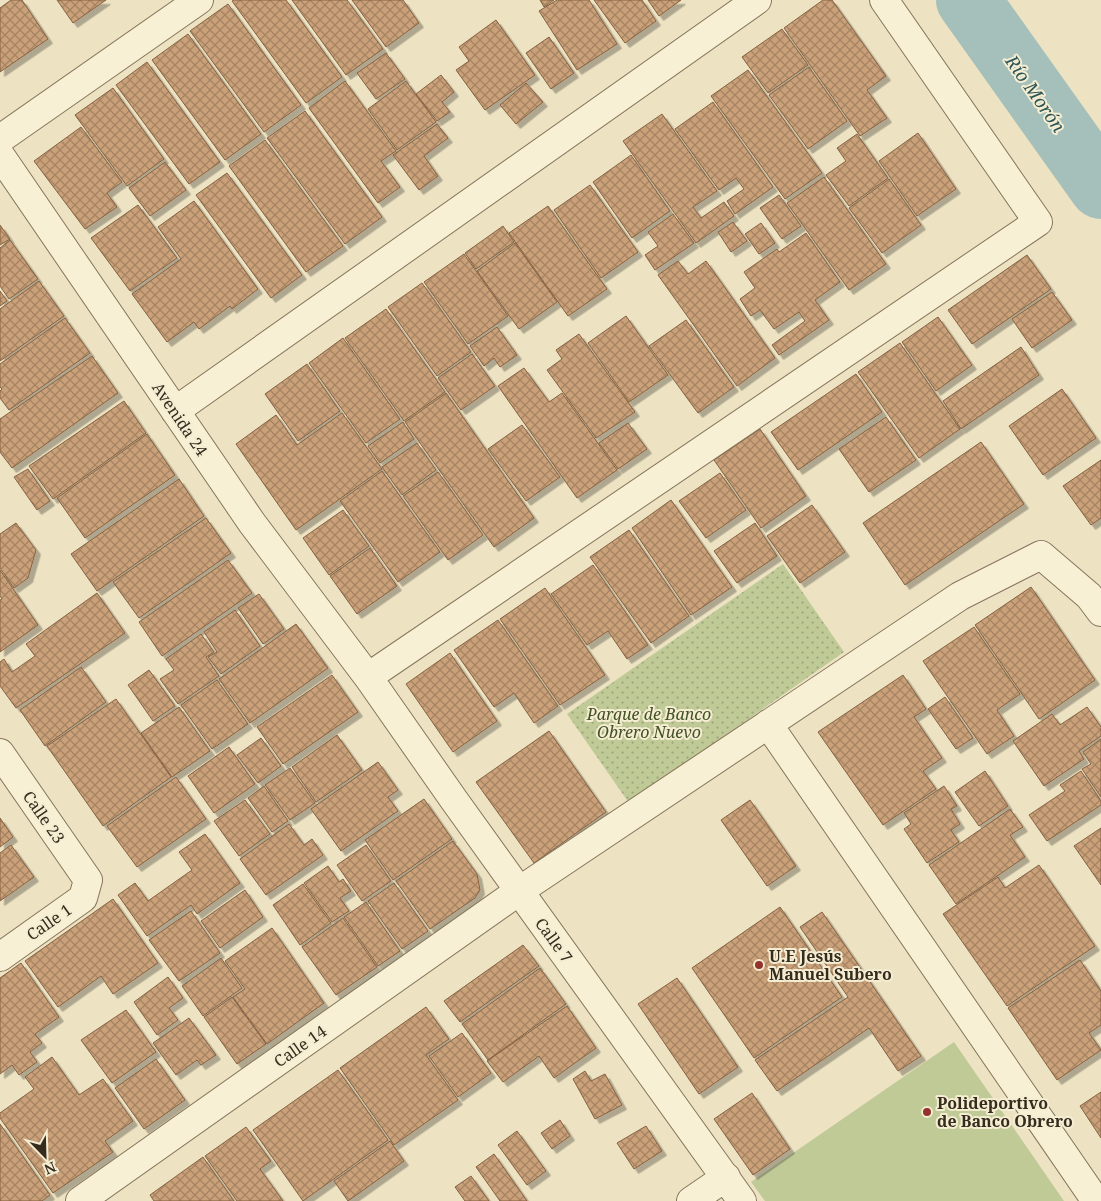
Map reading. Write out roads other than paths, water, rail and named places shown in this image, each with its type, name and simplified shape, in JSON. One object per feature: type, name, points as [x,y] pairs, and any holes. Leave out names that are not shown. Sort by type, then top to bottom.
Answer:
[{"type":"street","points":[[0,139],[199,0]]},
{"type":"street","points":[[175,411],[757,0]]},
{"type":"street","points":[[368,677],[1038,222],[884,0]]},
{"type":"street","name":"Avenida 24","points":[[0,155],[252,523],[368,677]]},
{"type":"street","name":"Calle 14","points":[[80,1201],[519,891],[960,596],[1041,556],[1089,596],[1101,612]]},
{"type":"street","name":"Calle 7","points":[[368,677],[742,1201]]},
{"type":"street","points":[[768,724],[1096,1201]]},
{"type":"street","name":"Calle 23","points":[[0,753],[88,880]]},
{"type":"street","name":"Calle 1","points":[[0,956],[83,898],[88,880]]},
{"type":"street","points":[[691,1201],[726,1177]]},
{"type":"waterway","name":"Río Morón","points":[[968,0],[1101,187]]},
{"type":"place","name":"U.E Jesús Manuel Subero","points":[[759,965]]},
{"type":"place","name":"Polideportivo de Banco Obrero","points":[[927,1112]]},
{"type":"park label","name":"Parque de Banco Obrero Nuevo","points":[[649,723]]}]
